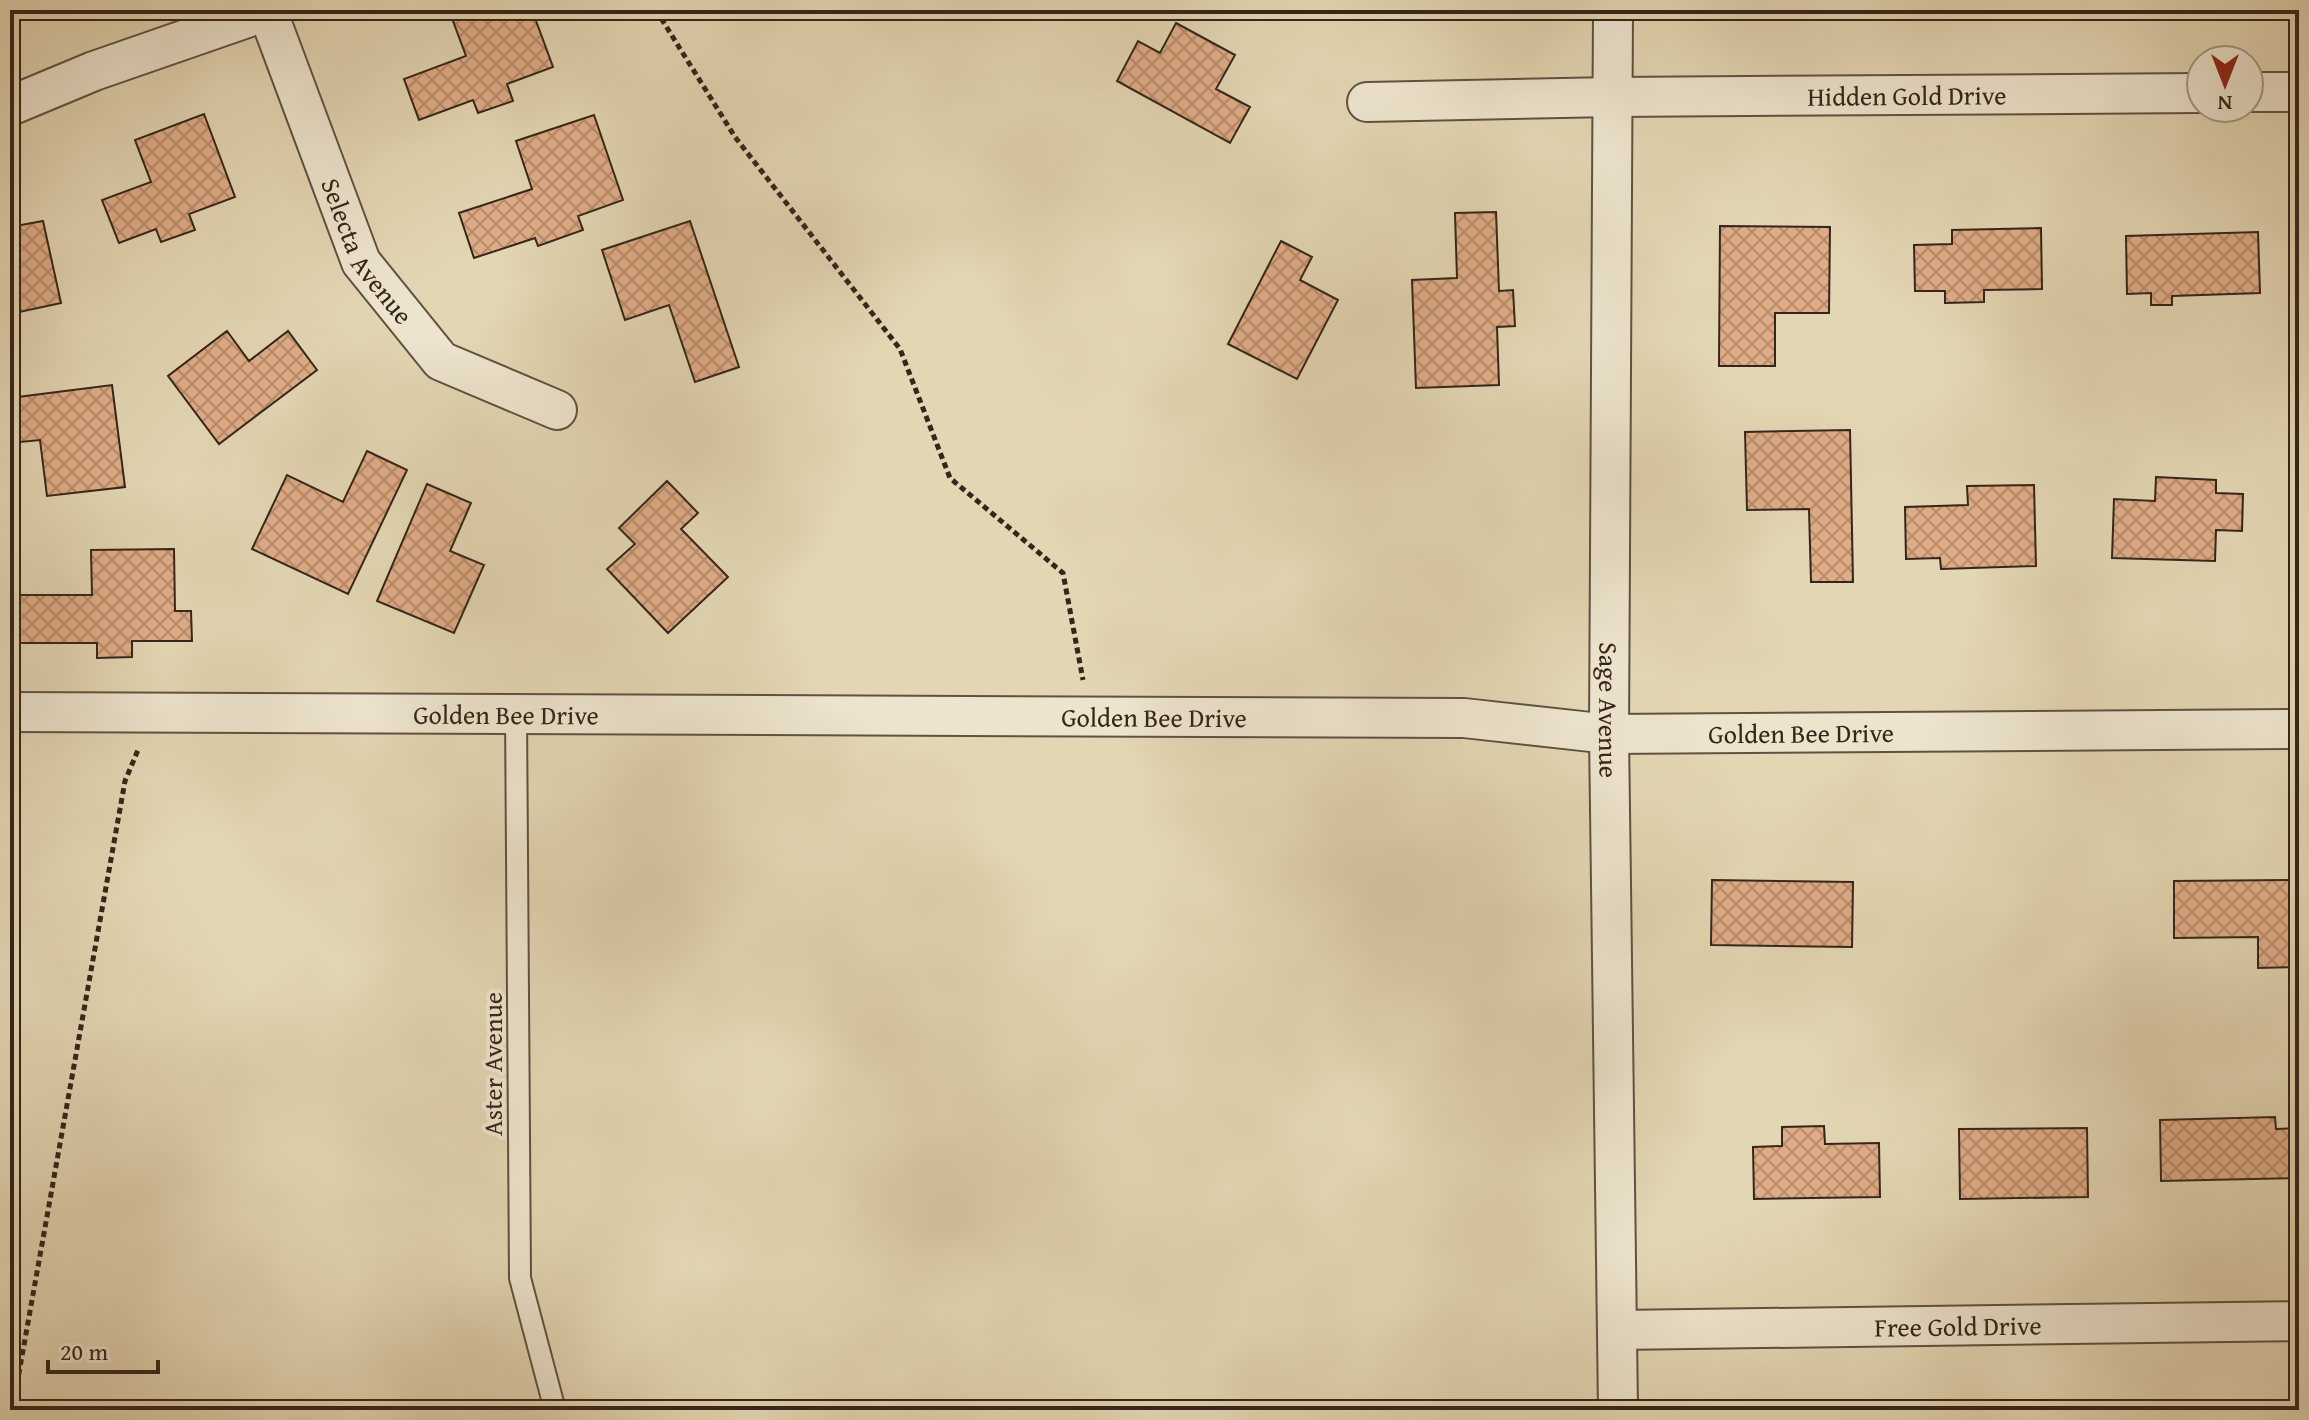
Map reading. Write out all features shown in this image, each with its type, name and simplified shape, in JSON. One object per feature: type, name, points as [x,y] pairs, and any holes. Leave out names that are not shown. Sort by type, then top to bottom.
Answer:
[{"type":"street","points":[[10,106],[94,71],[267,10]]},
{"type":"street","name":"Selecta Avenue","points":[[267,10],[361,262],[441,361],[557,410]]},
{"type":"street","name":"Sage Avenue","points":[[1613,10],[1609,734],[1618,1410]]},
{"type":"street","points":[[2265,92],[2299,92]]},
{"type":"street","name":"Hidden Gold Drive","points":[[1367,102],[2185,93]]},
{"type":"street","name":"Golden Bee Drive","points":[[10,712],[1464,718],[1609,734],[2299,729]]},
{"type":"street","name":"Free Gold Drive","points":[[1618,1330],[2299,1321]]},
{"type":"lane","name":"Aster Avenue","points":[[516,713],[520,1278],[555,1410]]},
{"type":"path","points":[[656,10],[735,137],[900,349],[950,478],[1063,573],[1090,716]]},
{"type":"path","points":[[10,1403],[15,1395],[125,781],[153,713]]},
{"type":"building","points":[[457,10],[532,10],[553,67],[507,84],[513,101],[478,113],[473,100],[419,120],[404,79],[466,56],[450,13]]},
{"type":"building","points":[[1176,23],[1235,55],[1216,89],[1250,107],[1230,143],[1117,81],[1138,41],[1160,53]]},
{"type":"building","points":[[204,114],[235,197],[189,214],[195,230],[161,242],[156,229],[119,243],[102,200],[151,182],[135,140]]},
{"type":"building","points":[[594,115],[623,200],[578,216],[583,230],[538,246],[535,238],[474,258],[459,213],[532,189],[516,141]]},
{"type":"building","points":[[1496,212],[1499,291],[1513,290],[1515,326],[1497,327],[1499,385],[1416,388],[1412,280],[1457,278],[1455,213]]},
{"type":"building","points":[[43,221],[61,303],[10,314],[10,227]]},
{"type":"building","points":[[690,221],[739,367],[695,382],[669,305],[625,320],[602,250]]},
{"type":"building","points":[[1720,226],[1830,227],[1829,313],[1775,313],[1775,366],[1719,366]]},
{"type":"building","points":[[2041,228],[2042,289],[1984,290],[1984,302],[1945,303],[1945,291],[1915,291],[1914,245],[1952,244],[1952,230]]},
{"type":"building","points":[[2258,232],[2260,293],[2172,296],[2172,305],[2151,305],[2151,293],[2127,294],[2126,236]]},
{"type":"building","points":[[1281,241],[1312,257],[1300,280],[1338,300],[1297,379],[1228,344]]},
{"type":"building","points":[[227,331],[249,361],[288,331],[317,370],[219,444],[168,376]]},
{"type":"building","points":[[112,385],[125,487],[47,496],[40,440],[10,443],[10,398]]},
{"type":"building","points":[[1850,430],[1853,582],[1811,582],[1809,509],[1747,510],[1745,432]]},
{"type":"building","points":[[367,451],[407,470],[348,594],[252,549],[287,475],[343,502]]},
{"type":"building","points":[[2156,477],[2216,480],[2216,493],[2243,494],[2242,531],[2216,530],[2215,561],[2112,558],[2114,499],[2155,501]]},
{"type":"building","points":[[667,481],[698,513],[681,529],[728,577],[668,633],[607,569],[635,544],[619,528]]},
{"type":"building","points":[[427,484],[471,503],[450,551],[484,565],[454,633],[377,601]]},
{"type":"building","points":[[2034,485],[2036,566],[1941,569],[1940,558],[1906,559],[1905,507],[1968,505],[1967,486]]},
{"type":"building","points":[[174,549],[175,611],[191,611],[192,641],[132,641],[132,657],[97,658],[97,643],[17,643],[17,595],[92,595],[91,550]]},
{"type":"building","points":[[1712,880],[1853,882],[1852,947],[1711,945]]},
{"type":"building","points":[[2299,880],[2299,967],[2258,968],[2258,937],[2174,938],[2174,881]]},
{"type":"building","points":[[2275,1117],[2276,1129],[2299,1128],[2299,1178],[2161,1181],[2160,1120]]},
{"type":"building","points":[[1824,1126],[1825,1144],[1879,1143],[1880,1197],[1754,1199],[1753,1147],[1782,1146],[1782,1127]]},
{"type":"building","points":[[2087,1128],[2088,1197],[1960,1199],[1959,1129]]}]
